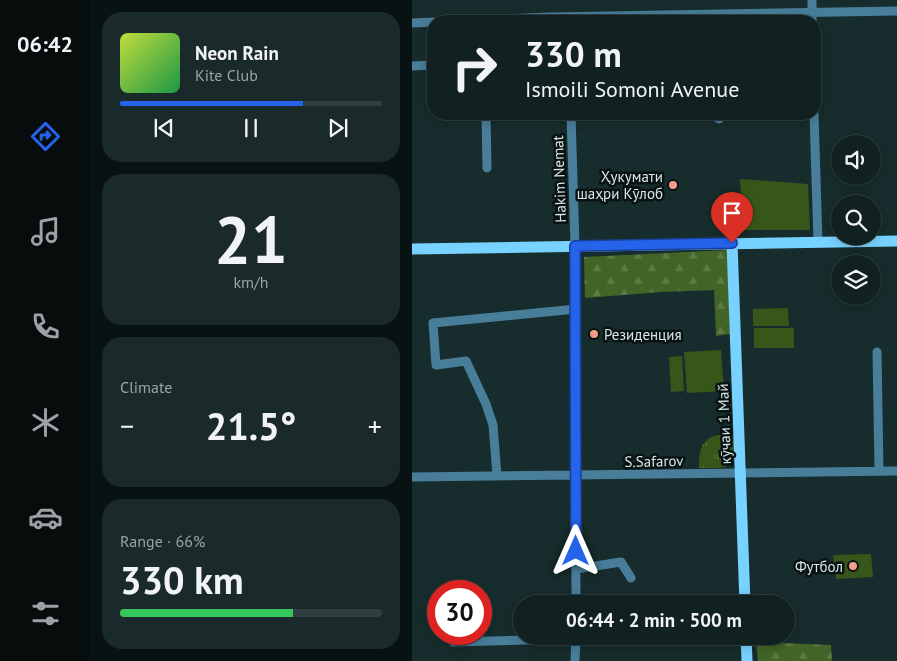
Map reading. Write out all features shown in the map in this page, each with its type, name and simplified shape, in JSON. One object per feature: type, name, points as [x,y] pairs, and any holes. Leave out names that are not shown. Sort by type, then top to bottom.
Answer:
[{"type":"main road","points":[[412,249],[896,241]]},
{"type":"main road","name":"кӯчаи 1 Май","points":[[732,243],[745,595]]},
{"type":"main road","points":[[746,645],[747,661]]},
{"type":"street","points":[[812,0],[812,15]]},
{"type":"street","points":[[821,15],[896,11]]},
{"type":"street","points":[[412,23],[427,22]]},
{"type":"street","points":[[412,66],[427,65]]},
{"type":"street","points":[[486,120],[487,168]]},
{"type":"street","name":"Hakim Nemat","points":[[571,120],[576,309],[576,595]]},
{"type":"street","points":[[814,120],[818,242]]},
{"type":"street","points":[[497,476],[493,425],[486,404],[466,361],[436,365],[433,323],[576,309]]},
{"type":"street","points":[[877,352],[879,470]]},
{"type":"street","name":"S.Safarov","points":[[412,477],[896,471]]},
{"type":"street","points":[[576,570],[622,562],[630,578]]},
{"type":"street","points":[[492,640],[513,640]]},
{"type":"street","points":[[575,661],[576,645]]},
{"type":"green space","points":[[740,179],[808,184],[810,230],[743,230]]},
{"type":"green space","points":[[728,250],[730,334],[716,336],[714,290],[585,298],[584,257]]},
{"type":"green space","points":[[788,308],[789,326],[753,326],[753,309]]},
{"type":"green space","points":[[754,328],[794,328],[794,348],[754,348]]},
{"type":"green space","points":[[721,350],[724,391],[687,393],[684,352]]},
{"type":"green space","points":[[682,356],[684,391],[671,392],[669,357]]},
{"type":"green space","points":[[716,435],[735,435],[734,455],[729,465],[718,468],[699,468],[701,449],[705,442]]},
{"type":"green space","name":"Футбол","points":[[871,554],[873,577],[836,579],[833,555]]},
{"type":"green space","points":[[756,645],[831,645],[832,661],[758,661]]},
{"type":"place","name":"Ҳукумати шаҳри Кӯлоб","points":[[673,185]]},
{"type":"place","name":"Резиденция","points":[[594,334]]},
{"type":"place","name":"Футбол","points":[[853,566]]},
{"type":"route","points":[[576,551],[575,246],[732,243]]}]
